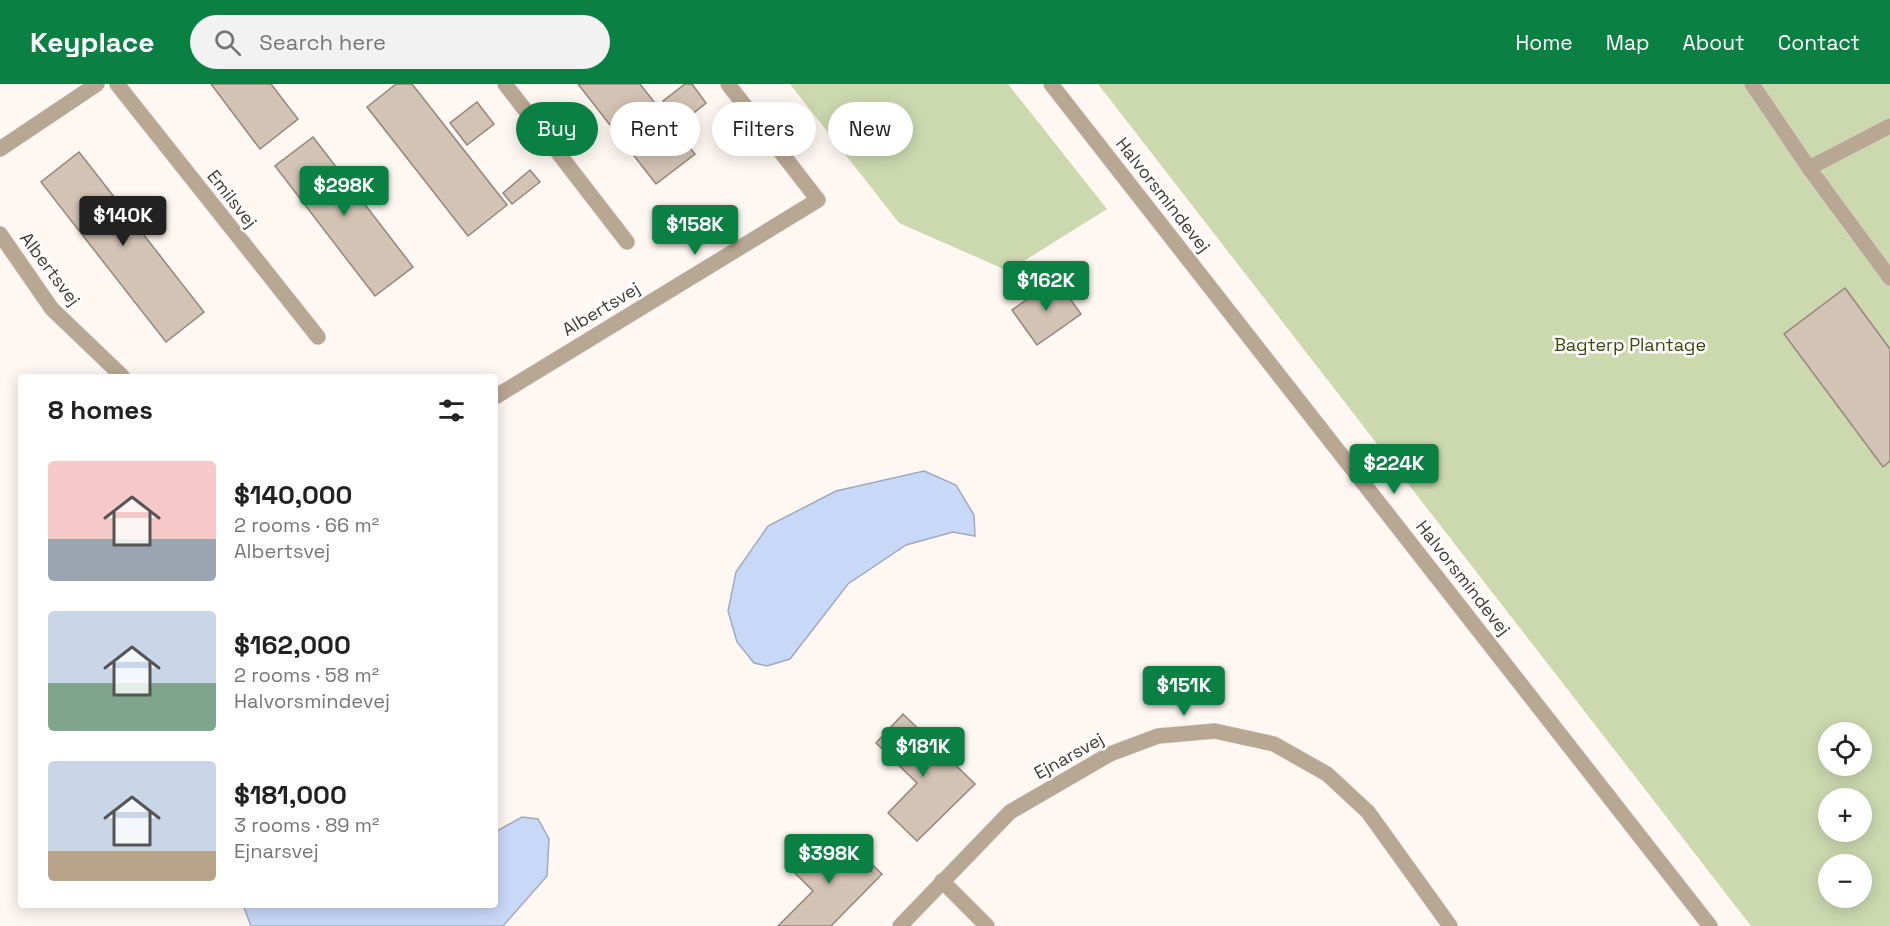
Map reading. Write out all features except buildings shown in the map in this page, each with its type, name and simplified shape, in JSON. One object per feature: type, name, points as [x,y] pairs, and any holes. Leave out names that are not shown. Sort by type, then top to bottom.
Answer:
[{"type":"street","points":[[0,149],[97,84]]},
{"type":"street","name":"Emilsvej","points":[[117,84],[318,337]]},
{"type":"street","points":[[505,84],[627,242]]},
{"type":"street","name":"Albertsvej","points":[[498,395],[818,200],[728,84]]},
{"type":"street","name":"Halvorsmindevej","points":[[1051,84],[1710,926]]},
{"type":"street","points":[[1752,84],[1809,168],[1890,278]]},
{"type":"street","points":[[1809,168],[1890,126]]},
{"type":"street","name":"Albertsvej","points":[[0,234],[52,309],[120,374]]},
{"type":"street","name":"Ejnarsvej","points":[[900,926],[1010,812],[1110,754],[1158,736],[1215,731],[1274,744],[1327,774],[1368,812],[1450,926]]},
{"type":"street","points":[[942,881],[987,926]]},
{"type":"green space","points":[[790,84],[1008,84],[1107,209],[1008,271],[899,223],[846,156],[913,156],[913,102],[828,102],[828,132],[816,117],[816,102],[804,102]]},
{"type":"green space","name":"Bagterp Plantage","points":[[1098,84],[1890,84],[1890,926],[1751,926]]},
{"type":"water","points":[[924,471],[956,485],[974,515],[975,536],[953,532],[906,545],[848,584],[790,659],[767,666],[754,663],[737,642],[728,611],[736,572],[768,526],[836,491]]},
{"type":"water","points":[[522,817],[538,819],[549,839],[547,876],[503,926],[251,926],[244,908],[498,908],[498,830]]}]
